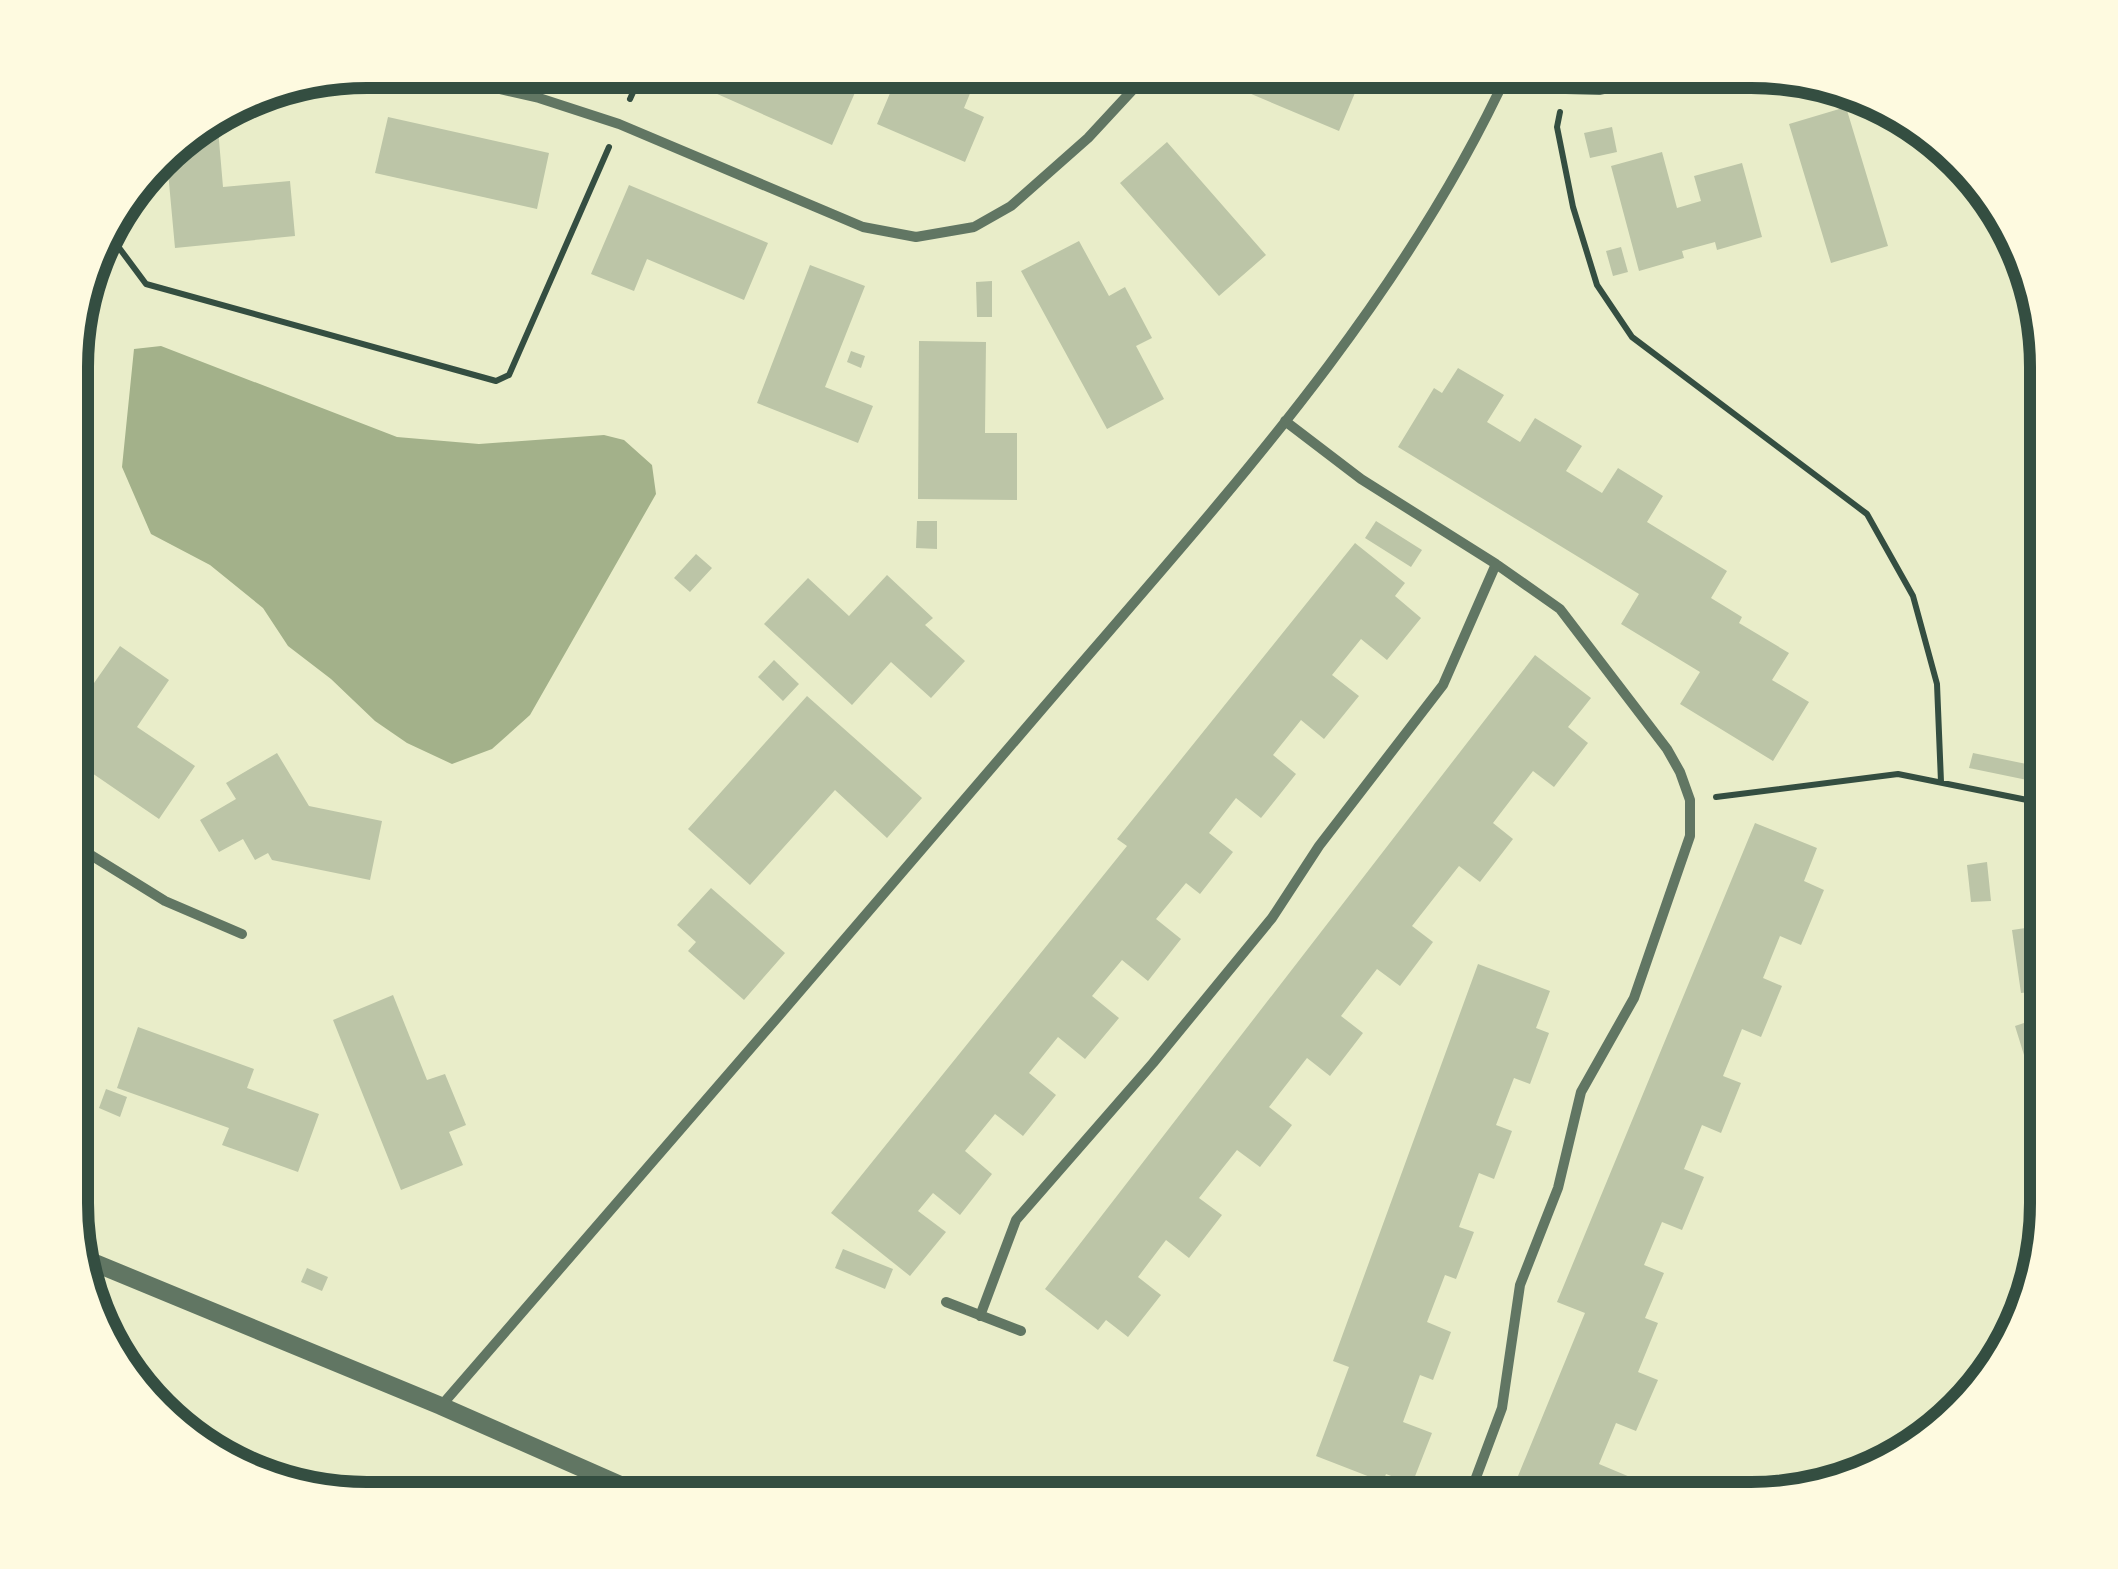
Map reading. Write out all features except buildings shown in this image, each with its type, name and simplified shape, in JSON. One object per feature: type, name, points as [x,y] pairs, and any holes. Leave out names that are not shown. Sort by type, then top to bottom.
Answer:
[{"type":"street","points":[[495,88],[619,124],[863,227],[898,236],[934,235],[974,227],[1011,206],[1088,138],[1134,88]]},
{"type":"street","points":[[442,1406],[1285,421],[1360,326],[1422,234],[1463,165],[1501,88]]},
{"type":"street","points":[[1566,88],[1616,88]]},
{"type":"street","points":[[1285,421],[1361,479],[1560,609],[1667,749],[1690,800],[1690,836],[1634,998],[1581,1092],[1558,1188],[1520,1285],[1502,1408],[1474,1482]]},
{"type":"street","points":[[980,1316],[1016,1220],[1272,918],[1319,846],[1443,685],[1496,564]]},
{"type":"street","points":[[88,854],[165,902],[242,934]]},
{"type":"street","points":[[94,1263],[614,1481]]},
{"type":"street","points":[[946,1302],[1021,1332]]},
{"type":"path","points":[[1566,88],[1557,127],[1573,207],[1597,285],[1632,337],[1867,514],[1913,596],[1936,684],[1942,782]]},
{"type":"path","points":[[117,244],[146,284],[496,380],[509,375],[619,124]]},
{"type":"path","points":[[1690,800],[1898,774],[2030,800]]},
{"type":"shaded area","points":[[161,346],[397,437],[479,444],[604,435],[624,440],[652,465],[656,494],[530,715],[492,749],[452,764],[407,743],[375,721],[331,679],[288,646],[263,608],[210,565],[151,534],[122,467],[134,349]]}]
